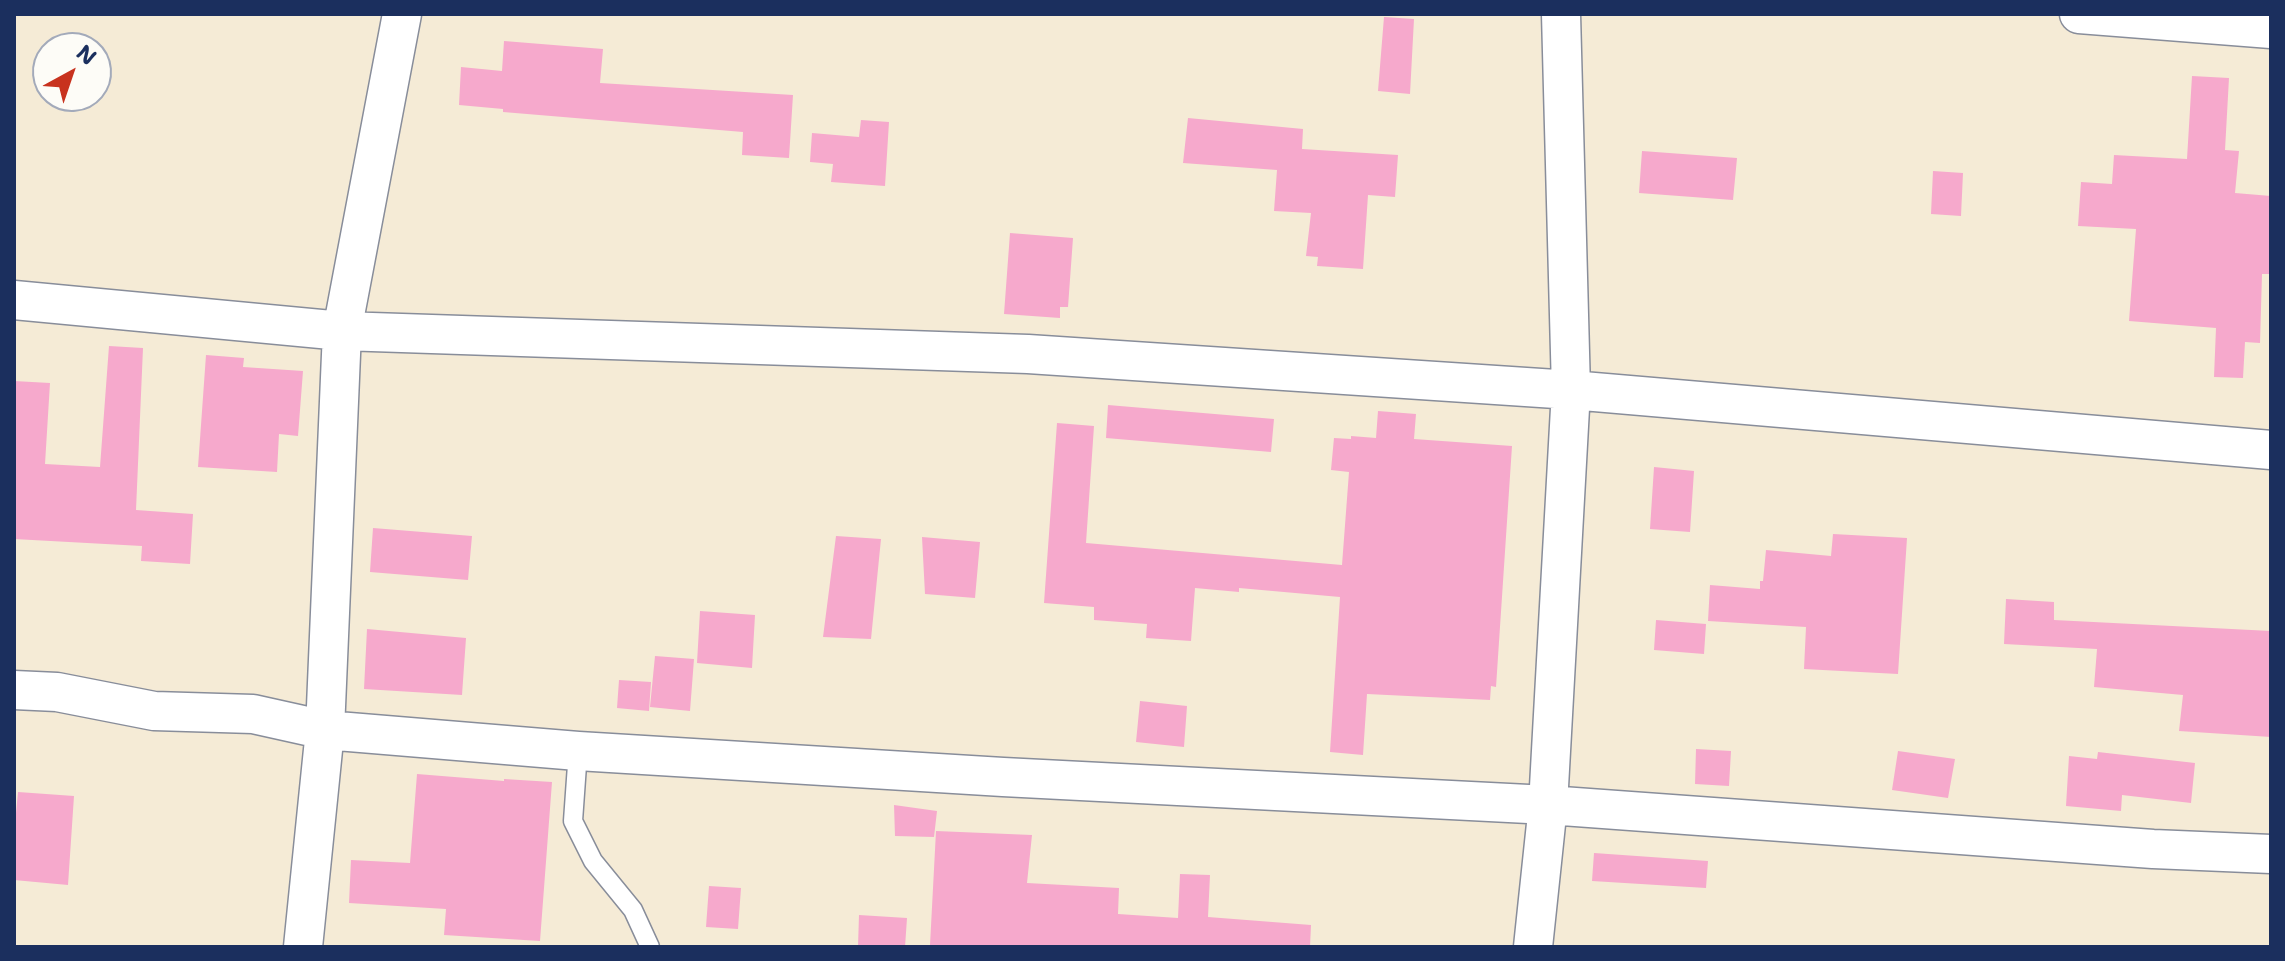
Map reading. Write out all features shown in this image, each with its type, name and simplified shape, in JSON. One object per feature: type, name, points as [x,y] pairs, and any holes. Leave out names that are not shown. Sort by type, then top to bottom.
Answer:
[{"type":"street","points":[[303,947],[325,730],[342,331],[402,14]]},
{"type":"street","points":[[1533,947],[1548,805],[1571,390],[1561,14]]},
{"type":"street","points":[[2079,14],[2271,29]]},
{"type":"street","points":[[14,300],[342,331],[1028,354],[1571,390],[2271,450]]},
{"type":"street","points":[[14,690],[57,692],[154,711],[253,714],[325,730],[578,751],[1548,805],[2153,849],[2271,854]]},
{"type":"lane","points":[[578,751],[573,821],[593,861],[633,910],[650,947]]},
{"type":"building","points":[[1384,17],[1414,19],[1410,94],[1378,91]]},
{"type":"building","points":[[504,41],[603,49],[600,83],[793,95],[789,158],[742,155],[743,132],[503,112],[503,109],[459,105],[461,67],[502,71]]},
{"type":"building","points":[[2192,76],[2229,78],[2225,150],[2239,151],[2235,193],[2271,196],[2271,274],[2262,274],[2260,343],[2245,342],[2243,378],[2214,377],[2216,328],[2129,321],[2136,229],[2078,226],[2081,182],[2112,184],[2114,155],[2187,159]]},
{"type":"building","points":[[1188,118],[1303,129],[1302,149],[1398,155],[1395,197],[1368,195],[1363,269],[1317,266],[1318,257],[1306,256],[1311,213],[1274,211],[1277,170],[1183,163]]},
{"type":"building","points":[[861,120],[889,122],[885,186],[831,182],[833,164],[810,162],[812,133],[859,137]]},
{"type":"building","points":[[1642,151],[1737,158],[1733,200],[1639,193]]},
{"type":"building","points":[[1933,171],[1963,173],[1961,216],[1931,214]]},
{"type":"building","points":[[1010,233],[1073,238],[1068,307],[1060,307],[1060,318],[1004,314]]},
{"type":"building","points":[[109,346],[143,348],[136,510],[193,514],[190,564],[141,561],[142,546],[14,539],[14,381],[50,383],[45,464],[100,467]]},
{"type":"building","points":[[206,355],[244,358],[243,367],[303,371],[298,436],[279,434],[277,472],[198,467]]},
{"type":"building","points":[[1108,405],[1274,419],[1271,452],[1106,438]]},
{"type":"building","points":[[1378,411],[1416,414],[1414,439],[1512,446],[1496,687],[1491,686],[1490,700],[1367,694],[1363,755],[1330,752],[1340,597],[1239,588],[1239,592],[1195,588],[1191,641],[1146,638],[1147,624],[1094,620],[1094,607],[1044,603],[1057,423],[1094,426],[1086,543],[1342,565],[1349,472],[1331,470],[1334,438],[1376,438]]},
{"type":"building","points":[[1654,467],[1694,471],[1690,532],[1650,529]]},
{"type":"building","points":[[373,528],[472,536],[468,580],[370,572]]},
{"type":"building","points":[[1833,534],[1907,538],[1898,674],[1804,669],[1806,627],[1708,621],[1710,585],[1760,589],[1766,550],[1831,556]]},
{"type":"building","points":[[836,536],[881,539],[871,639],[823,637]]},
{"type":"building","points":[[922,537],[980,542],[975,598],[925,594]]},
{"type":"building","points":[[2006,599],[2054,602],[2054,620],[2271,631],[2271,737],[2179,731],[2183,695],[2094,687],[2097,649],[2004,644]]},
{"type":"building","points":[[700,611],[755,615],[752,668],[697,663]]},
{"type":"building","points":[[1656,620],[1706,624],[1704,654],[1654,650]]},
{"type":"building","points":[[367,629],[466,638],[462,695],[364,689]]},
{"type":"building","points":[[655,656],[694,659],[690,711],[650,707]]},
{"type":"building","points":[[619,680],[651,682],[649,711],[617,708]]},
{"type":"building","points":[[1140,701],[1187,706],[1184,747],[1136,742]]},
{"type":"building","points":[[1696,749],[1731,751],[1729,786],[1695,784]]},
{"type":"building","points":[[1898,751],[1955,759],[1948,798],[1892,790]]},
{"type":"building","points":[[2098,752],[2195,763],[2191,803],[2122,795],[2121,811],[2066,806],[2069,756],[2097,759]]},
{"type":"building","points":[[417,774],[552,782],[540,941],[444,935],[446,909],[349,903],[351,860],[410,863]]},
{"type":"building","points":[[18,792],[74,796],[68,885],[14,880]]},
{"type":"building","points":[[894,805],[937,811],[934,837],[895,836]]},
{"type":"building","points":[[936,831],[1032,835],[1027,883],[1119,888],[1118,914],[1178,918],[1180,874],[1210,875],[1208,917],[1311,925],[1310,947],[930,945]]},
{"type":"building","points":[[1594,853],[1708,861],[1706,888],[1592,881]]},
{"type":"building","points":[[709,886],[741,888],[738,929],[706,927]]},
{"type":"building","points":[[859,915],[907,918],[905,947],[858,947]]}]
